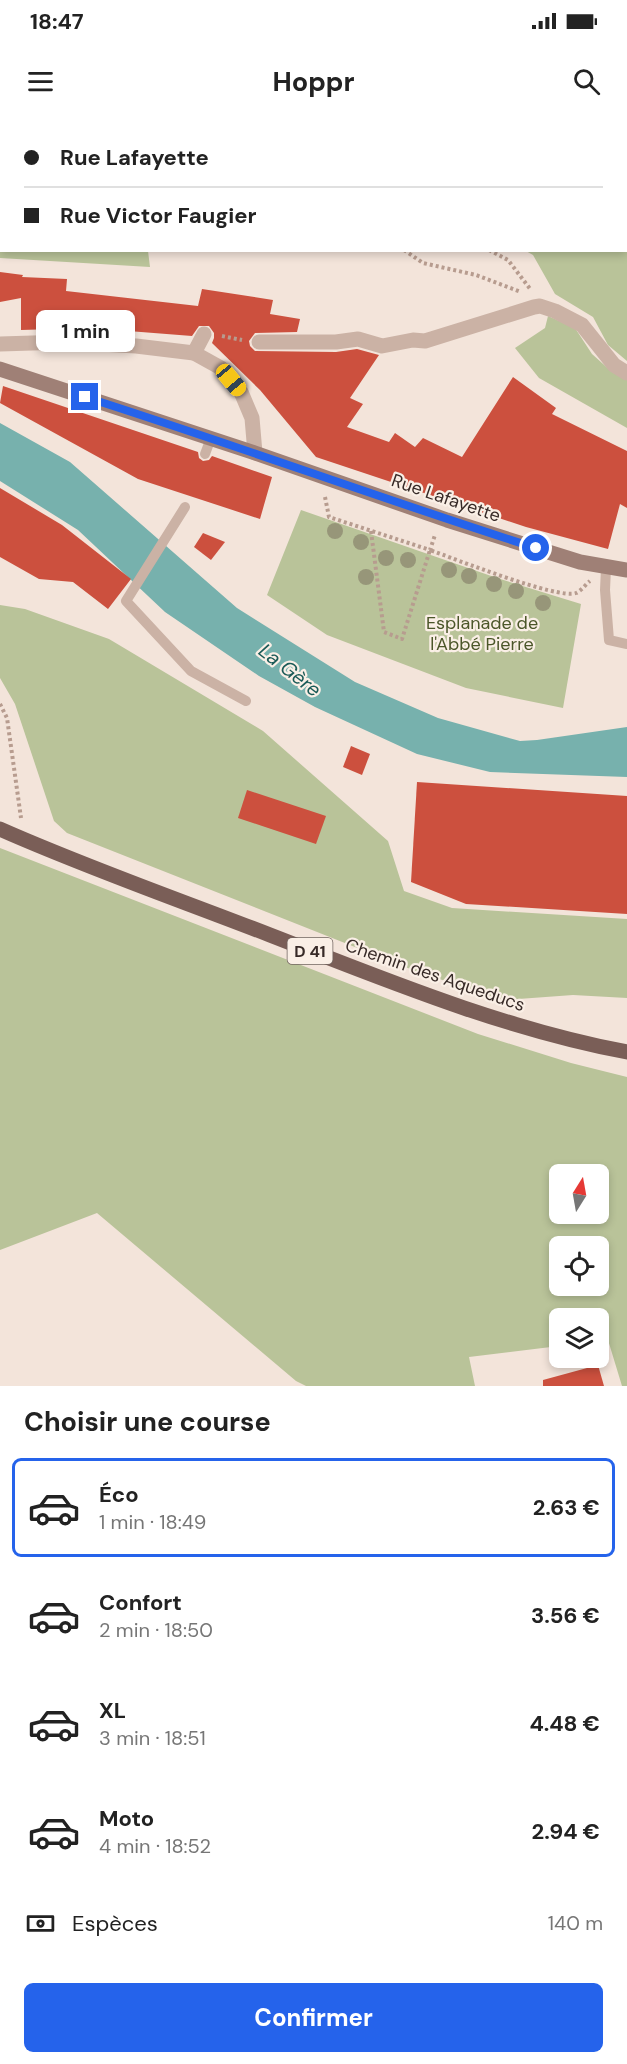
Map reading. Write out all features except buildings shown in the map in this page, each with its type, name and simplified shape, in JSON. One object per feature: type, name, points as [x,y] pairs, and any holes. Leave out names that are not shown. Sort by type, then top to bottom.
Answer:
[{"type":"main road","name":"Rue Lafayette","points":[[0,369],[211,438],[447,520],[580,562],[627,570]]},
{"type":"main road","name":"Chemin des Aqueducs","points":[[0,829],[410,990],[495,1018],[627,1052]]},
{"type":"street","points":[[259,342],[336,342],[358,339],[382,346],[413,339],[425,341],[534,307],[539,302],[582,325],[614,365],[627,373]]},
{"type":"street","points":[[194,353],[204,333]]},
{"type":"street","points":[[0,344],[64,342],[136,346],[194,353],[221,368],[241,392],[252,418],[255,453]]},
{"type":"lane","points":[[205,454],[211,438]]},
{"type":"lane","points":[[185,507],[126,601],[190,671],[246,700]]},
{"type":"lane","points":[[606,568],[605,590],[609,640],[627,644]]},
{"type":"path","points":[[407,252],[423,263],[476,275],[539,302]]},
{"type":"path","points":[[493,252],[508,260],[539,302]]},
{"type":"path","points":[[204,333],[259,342]]},
{"type":"path","points":[[320,475],[329,517],[517,581],[563,594],[576,593],[606,568]]},
{"type":"path","points":[[371,531],[384,632],[402,639],[436,530],[447,520]]},
{"type":"path","points":[[0,704],[7,718],[13,751],[24,840]]},
{"type":"green space","points":[[0,252],[148,252],[150,267],[0,258]]},
{"type":"green space","points":[[528,252],[627,252],[627,361],[608,345],[593,317],[555,294],[533,255]]},
{"type":"green space","points":[[548,316],[575,328],[592,354],[612,372],[627,379],[627,428],[539,378],[515,348],[545,328]]},
{"type":"green space","name":"Esplanade de l'Abbé Pierre","points":[[301,510],[497,578],[581,604],[563,708],[466,688],[327,635],[267,595]]},
{"type":"green space","points":[[0,605],[25,609],[109,639],[263,731],[388,841],[404,891],[452,908],[627,919],[627,998],[573,995],[503,1000],[418,972],[67,833],[54,821],[15,704],[0,678]]},
{"type":"green space","points":[[0,848],[478,1034],[571,1063],[627,1077],[627,1386],[622,1386],[609,1343],[609,1308],[549,1308],[549,1347],[469,1357],[475,1386],[306,1386],[296,1381],[97,1213],[0,1250]]},
{"type":"water","name":"La Gère","points":[[0,423],[70,462],[237,608],[355,682],[438,718],[520,741],[627,727],[627,777],[490,772],[417,754],[315,707],[259,676],[165,612],[78,530],[0,481]]},
{"type":"route","points":[[85,397],[536,548]]}]
